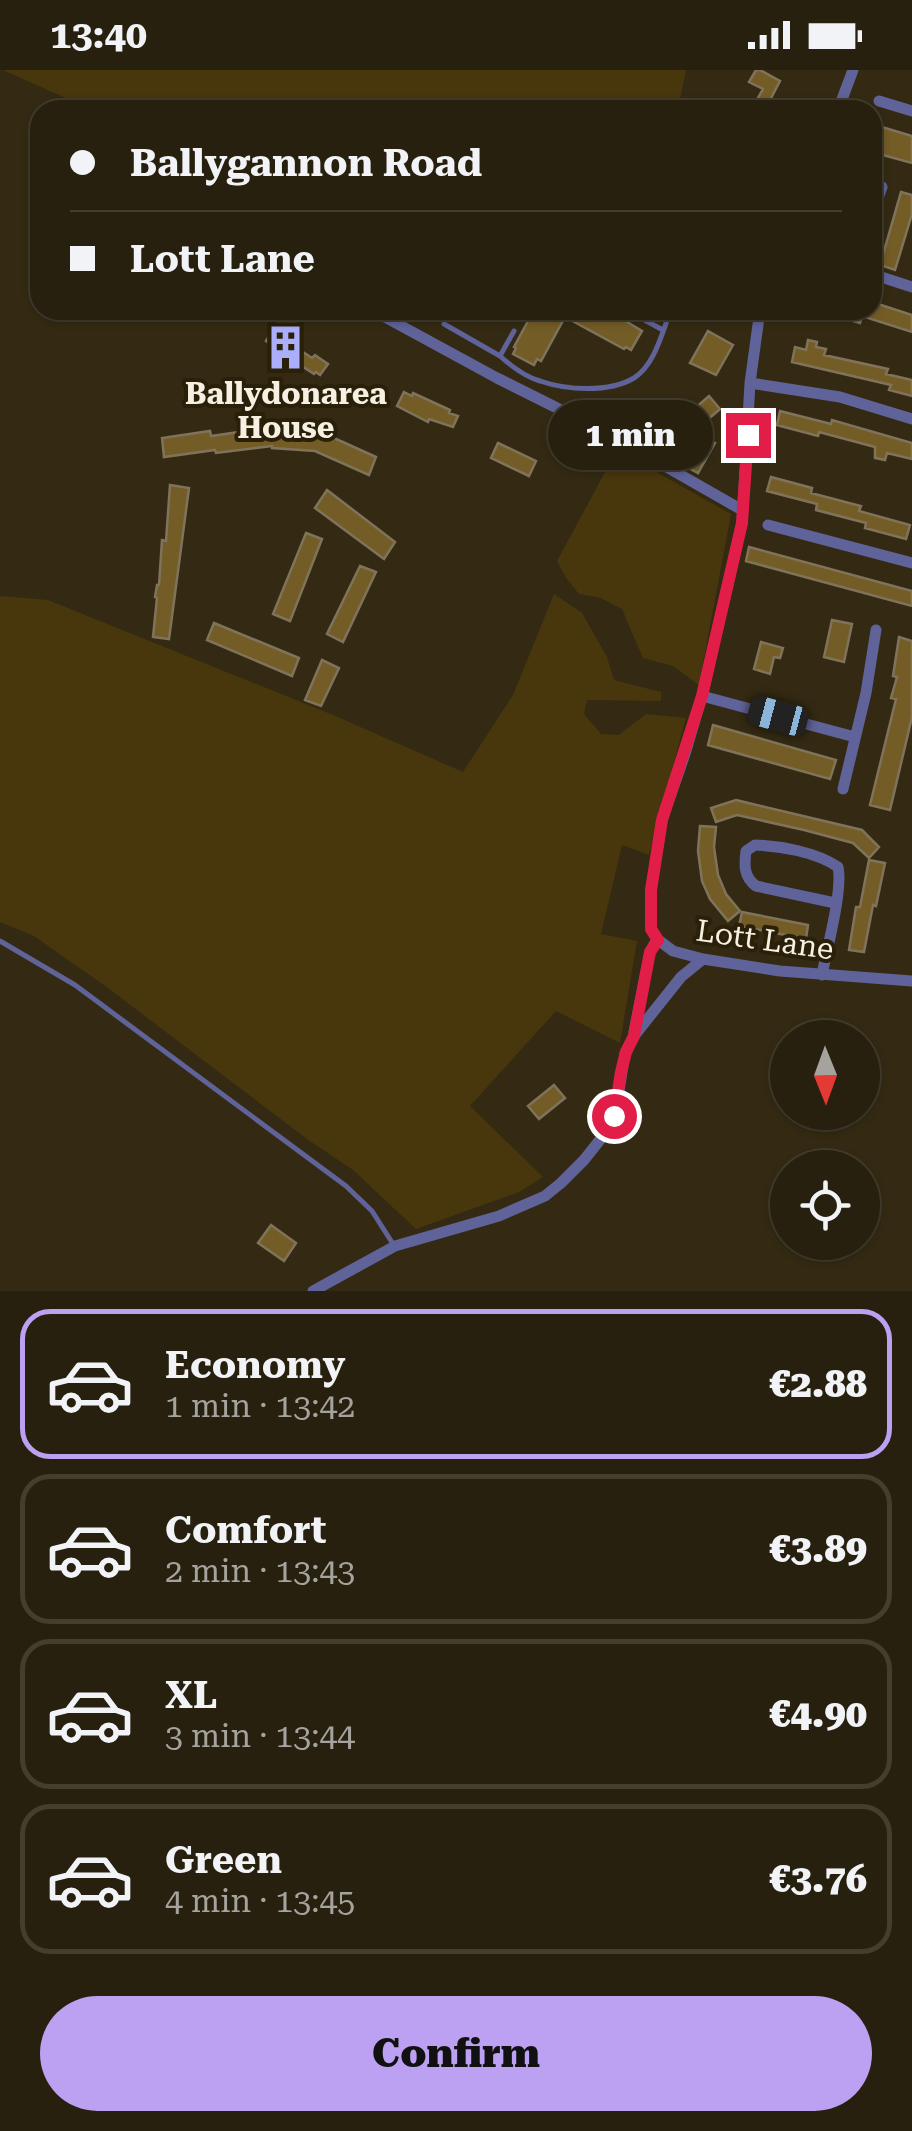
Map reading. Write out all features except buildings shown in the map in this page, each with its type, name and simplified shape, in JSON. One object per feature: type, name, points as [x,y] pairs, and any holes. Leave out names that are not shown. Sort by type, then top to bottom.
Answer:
[{"type":"street","points":[[842,100],[853,70]]},
{"type":"street","points":[[882,102],[912,110]]},
{"type":"street","points":[[882,277],[912,287]]},
{"type":"street","points":[[390,320],[609,434],[742,510]]},
{"type":"street","name":"Lott Lane","points":[[758,320],[742,523],[702,696],[662,820],[651,890],[651,929],[673,951],[703,959],[780,971],[912,981]]},
{"type":"street","points":[[750,384],[840,397],[912,419]]},
{"type":"street","points":[[768,525],[912,563]]},
{"type":"street","points":[[844,789],[876,630]]},
{"type":"street","points":[[702,696],[854,737]]},
{"type":"street","points":[[822,975],[835,904],[840,876],[838,867],[768,846],[754,845],[746,852],[745,870],[748,880],[756,886],[835,904]]},
{"type":"street","points":[[634,1036],[650,952],[658,940]]},
{"type":"street","points":[[314,1291],[394,1246],[499,1216],[545,1196],[561,1183],[607,1131],[614,1116],[626,1052],[634,1036],[681,977],[703,959]]},
{"type":"lane","points":[[644,320],[663,330]]},
{"type":"lane","points":[[444,324],[538,381],[598,387],[635,378],[650,362],[668,320]]},
{"type":"lane","points":[[500,356],[514,331]]},
{"type":"lane","points":[[0,942],[75,986],[346,1186],[372,1211],[394,1246]]},
{"type":"shaded area","points":[[3,70],[686,70],[680,100],[70,100]]},
{"type":"shaded area","points":[[617,450],[731,514],[699,685],[673,666],[643,658],[622,609],[601,598],[579,594],[557,561]]},
{"type":"shaded area","points":[[554,594],[582,613],[607,657],[614,680],[661,692],[661,701],[587,700],[584,714],[601,734],[619,735],[646,714],[686,718],[649,855],[622,845],[601,934],[637,941],[620,1043],[556,1011],[470,1106],[543,1177],[519,1192],[416,1229],[353,1170],[108,988],[34,936],[0,922],[0,596],[48,600],[463,772],[513,695]]},
{"type":"place","name":"Ballydonarea House","points":[[286,347]]},
{"type":"route","points":[[614,1116],[650,952],[658,940],[651,929],[651,890],[662,820],[702,696],[742,523],[748,435]]}]
